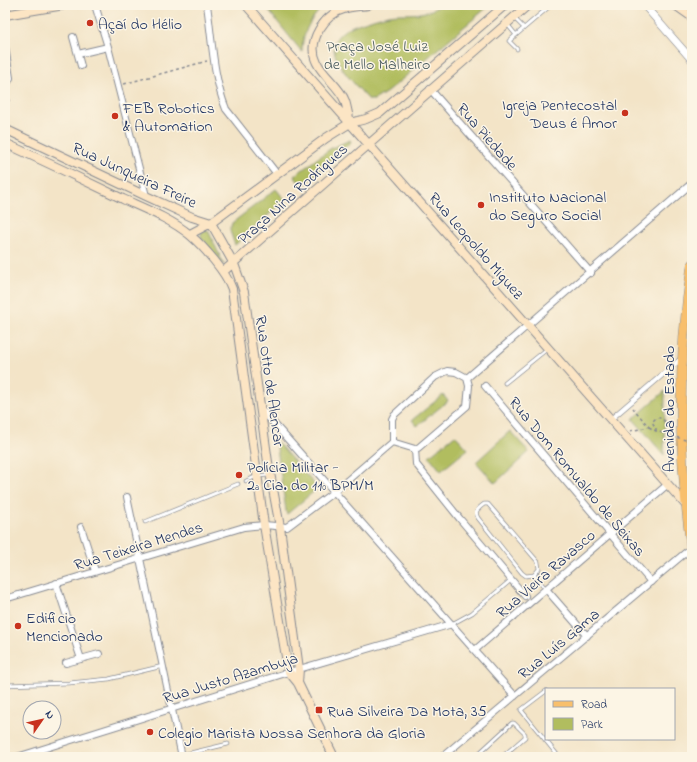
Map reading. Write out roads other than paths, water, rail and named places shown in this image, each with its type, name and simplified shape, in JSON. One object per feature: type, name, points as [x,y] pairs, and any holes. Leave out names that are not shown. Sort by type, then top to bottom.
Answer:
[{"type":"main road","points":[[5,15],[64,5]]},
{"type":"main road","name":"Rua Leopoldo Miguez","points":[[246,5],[254,8],[305,71],[685,504]]},
{"type":"main road","points":[[368,5],[348,7],[330,17],[317,33],[314,53],[316,62],[345,100],[350,122],[366,119],[380,113],[505,5]]},
{"type":"main road","name":"Praça Nina Rodrigues","points":[[224,271],[234,264],[369,143],[528,5]]},
{"type":"main road","points":[[675,5],[692,17]]},
{"type":"main road","points":[[305,71],[316,62]]},
{"type":"main road","name":"Praça Nina Rodrigues","points":[[190,234],[210,223],[350,122]]},
{"type":"main road","name":"Rua Junqueira Freire","points":[[5,128],[146,196],[192,217],[210,223],[234,264]]},
{"type":"main road","name":"Rua Junqueira Freire","points":[[8,144],[142,207],[190,234],[224,271]]},
{"type":"main road","name":"Rua Otto de Alencar","points":[[234,264],[244,292],[270,475],[280,527],[299,669],[298,683]]},
{"type":"main road","name":"Avenida do Estado","points":[[692,264],[685,309],[682,358],[681,450],[685,504],[692,551]]},
{"type":"main road","name":"Rua Otto de Alencar","points":[[224,271],[232,289],[264,525],[289,672]]},
{"type":"main road","points":[[289,672],[298,683],[334,757]]},
{"type":"street","points":[[95,5],[108,47],[146,196]]},
{"type":"street","points":[[207,5],[214,59],[221,97],[226,109],[277,174]]},
{"type":"street","points":[[644,5],[692,60]]},
{"type":"street","points":[[74,37],[82,66]]},
{"type":"street","points":[[5,47],[10,78],[5,87]]},
{"type":"street","points":[[78,54],[108,47]]},
{"type":"street","points":[[684,50],[692,54]]},
{"type":"street","name":"Rua Piedade","points":[[430,90],[591,273]]},
{"type":"street","points":[[467,378],[591,273],[692,183]]},
{"type":"street","points":[[611,419],[682,358]]},
{"type":"street","points":[[280,527],[290,525],[335,491],[392,442],[392,419],[394,415],[435,377],[447,371],[456,372],[467,378]]},
{"type":"street","points":[[392,442],[415,449],[422,446],[465,409],[469,395],[467,378]]},
{"type":"street","name":"Rua Dom Romualdo de Seixas","points":[[485,386],[651,582]]},
{"type":"street","points":[[261,409],[515,696]]},
{"type":"street","points":[[415,449],[416,464],[524,596]]},
{"type":"street","name":"Rua Vieira Ravasco","points":[[475,650],[668,484]]},
{"type":"street","points":[[127,497],[182,756]]},
{"type":"street","name":"Rua Teixeira Mendes","points":[[5,599],[244,527],[264,525],[280,527]]},
{"type":"street","points":[[81,527],[95,572]]},
{"type":"street","name":"Rua Luís Gama","points":[[442,757],[651,582],[692,551]]},
{"type":"street","points":[[56,583],[81,659]]},
{"type":"street","points":[[546,589],[587,636]]},
{"type":"street","name":"Rua Justo Azambuja","points":[[17,757],[289,672],[452,624]]},
{"type":"street","points":[[66,663],[99,654]]},
{"type":"lane","points":[[517,49],[510,41],[550,5]]},
{"type":"lane","points":[[514,17],[524,28]]},
{"type":"lane","points":[[506,24],[516,35]]},
{"type":"lane","points":[[5,163],[8,144]]},
{"type":"lane","points":[[505,383],[548,348]]},
{"type":"lane","points":[[246,481],[257,476],[270,475]]},
{"type":"lane","points":[[146,522],[238,484]]},
{"type":"lane","points":[[484,504],[488,504],[538,562],[539,569],[534,575],[526,576],[522,573],[478,518],[476,514],[477,510],[484,504]]},
{"type":"lane","points":[[534,575],[546,589]]},
{"type":"lane","points":[[452,624],[472,613],[511,580]]},
{"type":"lane","points":[[5,685],[102,680],[163,666]]},
{"type":"lane","points":[[545,692],[521,710],[545,740]]},
{"type":"lane","points":[[475,757],[512,724],[514,724],[525,734],[524,737],[502,757]]},
{"type":"lane","points":[[545,740],[559,757]]},
{"type":"lane","points":[[182,756],[228,744]]},
{"type":"place","name":"Açaí do Hélio","points":[[90,23]]},
{"type":"place","name":"Igreja Pentecostal Deus é Amor","points":[[625,113]]},
{"type":"place","name":"FEB Robotics & Automation","points":[[115,116]]},
{"type":"place","name":"Instituto Nacional do Seguro Social","points":[[481,205]]},
{"type":"place","name":"Polícia Militar - 2ª Cia. do 11º BPM/M","points":[[239,475]]},
{"type":"place","name":"Edificio Mencionado","points":[[18,626]]},
{"type":"place","name":"Rua Silveira Da Mota, 35","points":[[319,710]]},
{"type":"place","name":"Colegio Marista Nossa Senhora da Gloria","points":[[150,732]]},
{"type":"park label","name":"Praça José Luiz de Mello Malheiro","points":[[377,54]]}]
